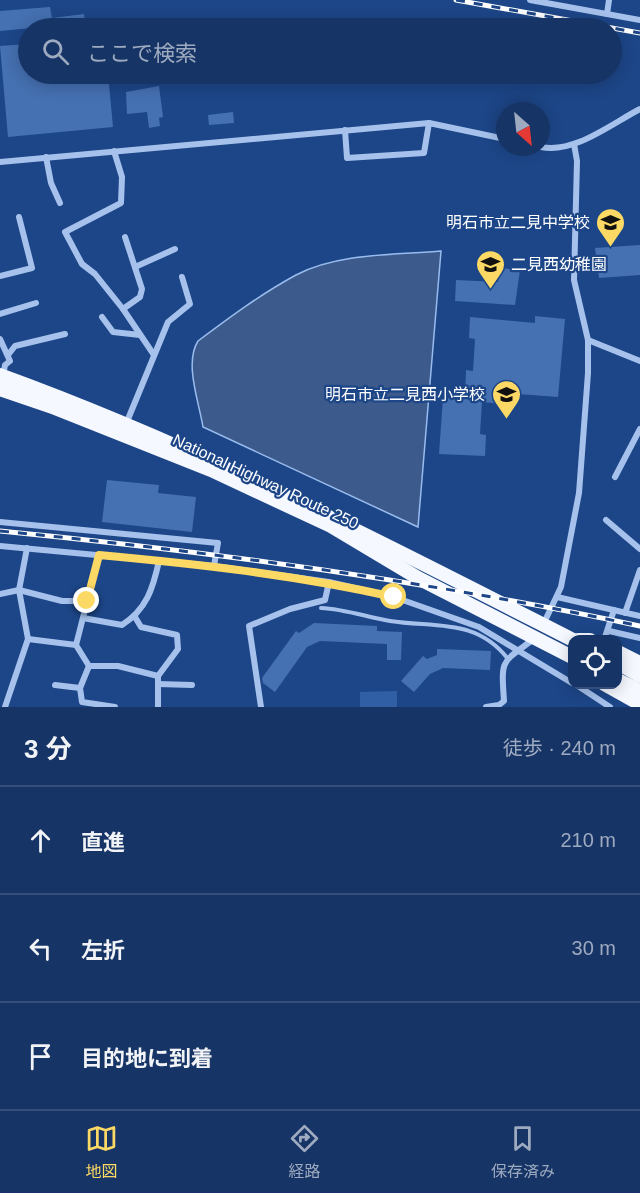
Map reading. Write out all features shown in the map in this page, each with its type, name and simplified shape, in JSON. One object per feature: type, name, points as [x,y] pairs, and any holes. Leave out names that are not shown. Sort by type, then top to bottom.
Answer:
[{"type":"highway","name":"National Highway Route 250","points":[[1,380],[125,424],[220,464],[336,518],[568,636]]},
{"type":"highway","name":"National Highway Route 250","points":[[1,380],[211,470],[331,526],[418,578],[568,654]]},
{"type":"highway","points":[[536,638],[552,655],[568,664]]},
{"type":"highway","points":[[622,654],[640,663]]},
{"type":"highway","points":[[622,665],[640,675]]},
{"type":"highway","points":[[622,685],[635,701]]},
{"type":"highway","points":[[613,689],[635,701]]},
{"type":"street","points":[[530,0],[640,20]]},
{"type":"street","points":[[607,14],[609,0]]},
{"type":"street","points":[[550,148],[574,144],[640,109]]},
{"type":"street","points":[[345,130],[347,158],[424,153],[429,123]]},
{"type":"street","points":[[0,162],[429,123],[496,137]]},
{"type":"street","points":[[486,707],[499,705],[504,701],[502,667],[508,659],[536,638],[557,597],[561,587],[579,493],[588,373],[588,340],[574,280],[577,161],[574,144]]},
{"type":"street","points":[[114,152],[122,177],[122,202],[65,232],[82,264],[95,274],[123,309],[154,355]]},
{"type":"street","points":[[46,158],[51,183],[60,203]]},
{"type":"street","points":[[0,276],[33,271],[20,217]]},
{"type":"street","points":[[123,309],[140,297],[142,289],[125,237]]},
{"type":"street","points":[[135,267],[175,249]]},
{"type":"street","points":[[125,424],[168,322],[190,304],[182,277]]},
{"type":"street","points":[[0,314],[36,303]]},
{"type":"street","points":[[102,317],[114,332],[140,335]]},
{"type":"street","points":[[8,356],[15,346],[65,334]]},
{"type":"street","points":[[0,339],[10,361],[5,365],[1,380]]},
{"type":"street","points":[[588,340],[640,361]]},
{"type":"street","points":[[615,477],[640,429]]},
{"type":"street","points":[[606,520],[640,549]]},
{"type":"street","points":[[0,522],[218,543],[214,566]]},
{"type":"street","points":[[0,546],[214,566],[329,582],[394,597],[479,627],[568,680]]},
{"type":"street","points":[[5,707],[28,639],[19,590],[27,548]]},
{"type":"street","points":[[89,666],[76,645],[99,555]]},
{"type":"street","points":[[83,618],[122,625],[135,617],[144,606],[153,585],[159,561]]},
{"type":"street","points":[[625,613],[640,570]]},
{"type":"street","points":[[261,707],[249,626],[290,609],[325,600],[329,582]]},
{"type":"street","points":[[0,594],[19,590],[62,601],[87,601]]},
{"type":"street","points":[[557,597],[640,616]]},
{"type":"street","points":[[606,635],[614,610]]},
{"type":"street","points":[[135,617],[141,627],[177,635],[178,649],[158,676],[158,707]]},
{"type":"street","points":[[609,631],[640,638]]},
{"type":"street","points":[[28,639],[76,645]]},
{"type":"street","points":[[89,666],[118,666],[158,676]]},
{"type":"street","points":[[89,666],[80,688],[82,702],[115,707]]},
{"type":"street","points":[[158,684],[192,685]]},
{"type":"street","points":[[55,685],[80,688]]},
{"type":"street","points":[[582,689],[610,707]]},
{"type":"lane","points":[[321,608],[340,609],[389,621],[464,627],[496,644],[508,659]]},
{"type":"shaded area","points":[[441,251],[418,527],[203,427],[192,360],[198,341],[210,332],[270,290],[312,268],[367,256]]},
{"type":"shaded area","points":[[397,691],[397,707],[360,707],[360,692]]},
{"type":"building","points":[[50,7],[52,18],[18,18],[18,29],[0,31],[0,11]]},
{"type":"building","points":[[84,14],[84,18],[52,18]]},
{"type":"building","points":[[18,45],[18,84],[109,84],[113,127],[8,137],[0,46]]},
{"type":"building","points":[[159,86],[163,117],[159,118],[160,126],[149,128],[147,112],[127,114],[126,92]]},
{"type":"building","points":[[233,112],[234,123],[209,125],[208,115]]},
{"type":"building","points":[[640,245],[640,275],[599,278],[595,248]]},
{"type":"building","points":[[500,268],[520,270],[515,305],[455,301],[456,280],[498,282]]},
{"type":"building","points":[[535,316],[565,319],[558,397],[518,394],[516,405],[482,402],[480,434],[486,435],[485,456],[439,454],[443,398],[465,399],[466,370],[473,371],[475,339],[469,338],[470,317],[535,323]]},
{"type":"building","points":[[107,480],[159,485],[158,493],[196,497],[192,532],[102,522]]},
{"type":"building","points":[[314,623],[377,626],[377,631],[402,632],[401,660],[387,660],[387,644],[320,641],[307,647],[275,692],[263,683],[262,678],[296,631],[299,633]]},
{"type":"building","points":[[437,649],[491,651],[490,670],[443,668],[430,674],[414,692],[401,681],[423,656],[427,659],[437,655]]},
{"type":"railway","points":[[456,0],[556,18]]},
{"type":"railway","points":[[622,30],[640,33]]},
{"type":"railway","points":[[0,531],[241,558],[481,595],[640,626]]},
{"type":"place","name":"明石市立二見中学校","points":[[611,248]]},
{"type":"place","name":"二見西幼稚園","points":[[490,290]]},
{"type":"place","name":"明石市立二見西小学校","points":[[506,420]]},
{"type":"route","points":[[87,601],[99,555],[214,566],[329,582],[394,597]]}]
